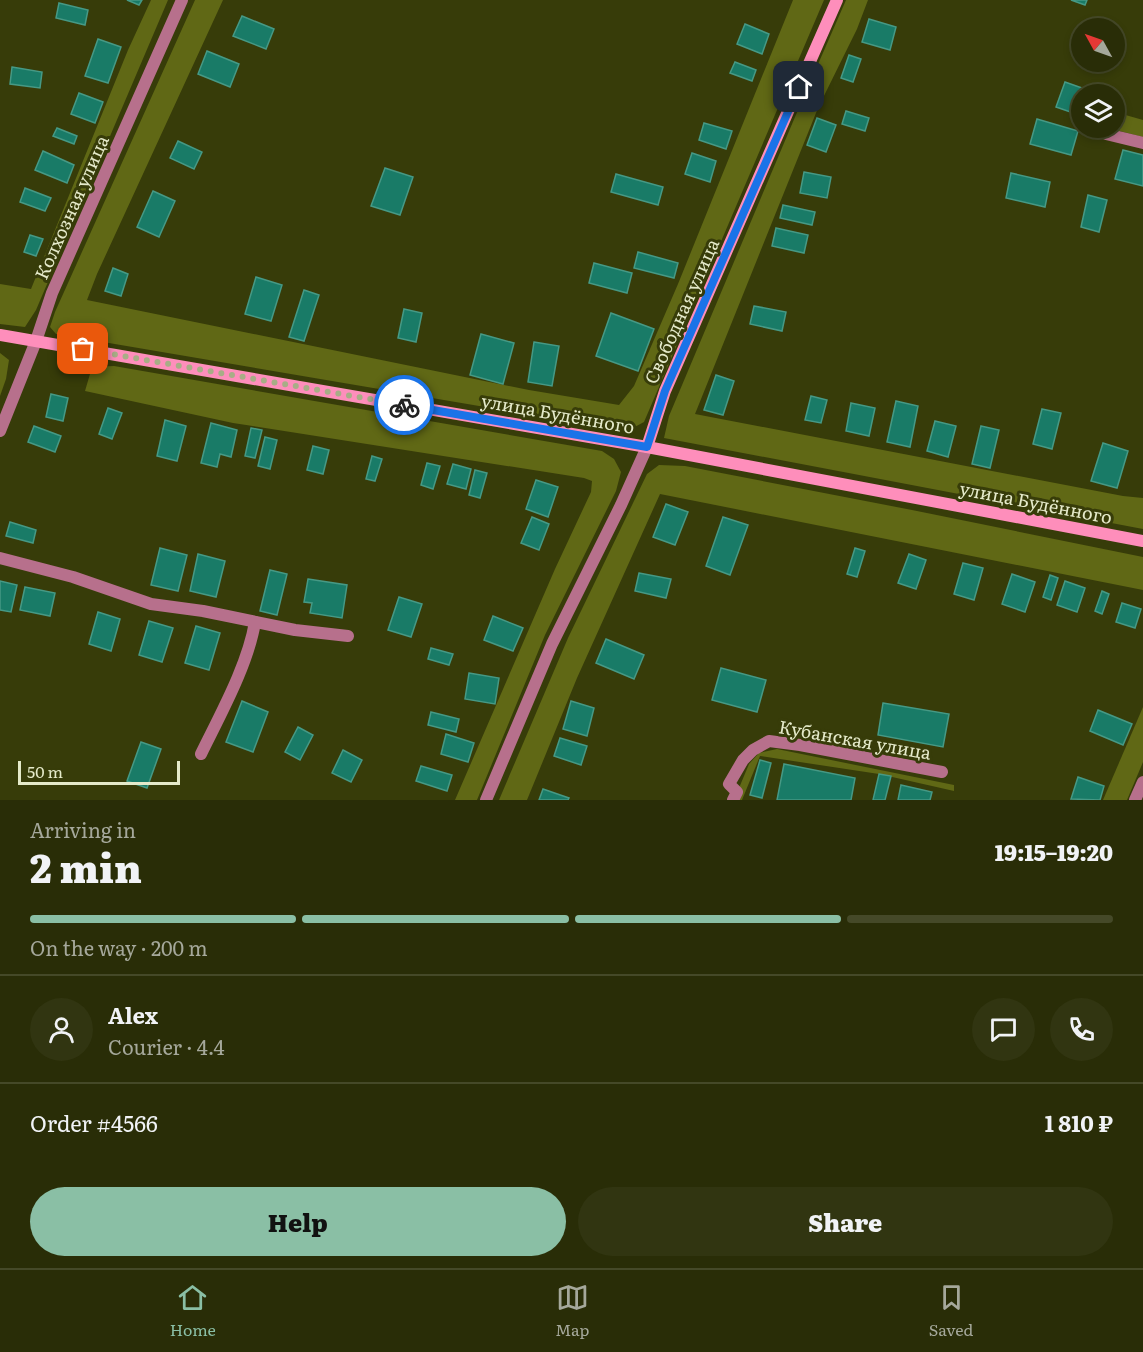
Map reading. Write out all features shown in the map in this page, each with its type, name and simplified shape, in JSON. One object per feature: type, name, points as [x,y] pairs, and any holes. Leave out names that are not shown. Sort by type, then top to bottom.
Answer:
[{"type":"street","name":"Колхозная улица","points":[[0,431],[36,341],[52,293],[182,0]]},
{"type":"street","name":"Свободная улица","points":[[486,800],[552,644],[647,447],[665,391],[837,0]]},
{"type":"street","points":[[1122,138],[1143,143]]},
{"type":"street","name":"улица Будённого","points":[[0,335],[647,447],[1143,541]]},
{"type":"street","points":[[0,558],[73,577],[151,604],[203,611],[295,630],[348,636]]},
{"type":"street","points":[[201,754],[235,682],[253,635],[255,622]]},
{"type":"street","name":"Кубанская улица","points":[[733,800],[737,792],[729,784],[742,760],[753,750],[769,741],[942,772]]},
{"type":"street","points":[[1135,800],[1143,782]]},
{"type":"green space","points":[[151,0],[168,0],[36,310],[25,327],[0,324],[0,284],[31,289],[128,50]]},
{"type":"green space","points":[[195,0],[223,0],[87,300],[529,390],[619,405],[634,386],[678,284],[793,0],[824,0],[644,422],[629,430],[56,334],[50,327],[55,312]]},
{"type":"green space","points":[[846,0],[868,0],[857,29],[818,108],[695,414],[1143,498],[1143,529],[664,438],[669,416]]},
{"type":"green space","points":[[1125,115],[1143,120],[1143,137],[1125,132]]},
{"type":"green space","points":[[0,353],[9,360],[0,396]]},
{"type":"green space","points":[[114,366],[602,451],[614,459],[621,472],[616,491],[545,635],[477,800],[455,800],[555,569],[591,492],[592,481],[233,423],[85,391],[92,367]]},
{"type":"green space","points":[[659,465],[685,466],[1143,557],[1143,590],[660,494],[577,678],[527,800],[499,800],[568,638],[647,474]]},
{"type":"green space","points":[[1143,707],[1143,762],[1127,800],[1103,800]]},
{"type":"green space","points":[[777,749],[954,785],[954,791],[879,774],[760,756],[742,800],[734,800],[749,764],[759,753]]},
{"type":"building","points":[[127,0],[142,0],[139,5]]},
{"type":"building","points":[[1071,0],[1087,0],[1085,5]]},
{"type":"building","points":[[59,3],[88,10],[85,25],[56,18]]},
{"type":"building","points":[[242,16],[274,29],[266,49],[233,36]]},
{"type":"building","points":[[869,19],[896,27],[890,50],[862,42]]},
{"type":"building","points":[[745,24],[769,34],[762,54],[737,44]]},
{"type":"building","points":[[98,39],[121,47],[108,83],[85,76]]},
{"type":"building","points":[[207,51],[239,64],[230,87],[198,74]]},
{"type":"building","points":[[849,55],[861,59],[853,82],[841,78]]},
{"type":"building","points":[[735,62],[756,70],[752,81],[730,73]]},
{"type":"building","points":[[12,67],[42,72],[40,88],[10,84]]},
{"type":"building","points":[[1065,82],[1071,84],[1071,112],[1056,107]]},
{"type":"building","points":[[79,93],[103,102],[95,123],[71,114]]},
{"type":"building","points":[[846,111],[869,118],[865,131],[842,124]]},
{"type":"building","points":[[817,118],[836,125],[826,152],[807,145]]},
{"type":"building","points":[[1037,119],[1071,129],[1071,138],[1076,138],[1071,155],[1030,144]]},
{"type":"building","points":[[704,123],[732,131],[726,149],[699,140]]},
{"type":"building","points":[[57,128],[77,136],[74,144],[53,136]]},
{"type":"building","points":[[178,141],[202,152],[194,169],[170,158]]},
{"type":"building","points":[[1123,150],[1143,155],[1143,186],[1115,179]]},
{"type":"building","points":[[43,151],[74,165],[67,183],[35,170]]},
{"type":"building","points":[[692,153],[716,161],[710,182],[685,174]]},
{"type":"building","points":[[385,168],[413,177],[400,215],[371,206]]},
{"type":"building","points":[[804,172],[831,177],[827,198],[800,193]]},
{"type":"building","points":[[1011,173],[1050,182],[1045,207],[1006,198]]},
{"type":"building","points":[[616,174],[663,187],[658,205],[611,192]]},
{"type":"building","points":[[25,188],[51,198],[45,211],[20,202]]},
{"type":"building","points":[[153,191],[175,201],[159,237],[137,227]]},
{"type":"building","points":[[1088,195],[1107,200],[1099,232],[1081,227]]},
{"type":"building","points":[[783,205],[815,212],[812,225],[780,218]]},
{"type":"building","points":[[776,228],[808,235],[804,253],[772,246]]},
{"type":"building","points":[[30,235],[43,239],[36,256],[24,252]]},
{"type":"building","points":[[638,252],[678,263],[674,278],[634,268]]},
{"type":"building","points":[[594,263],[632,273],[627,293],[589,283]]},
{"type":"building","points":[[113,268],[128,274],[121,296],[105,291]]},
{"type":"building","points":[[256,277],[282,285],[271,321],[245,314]]},
{"type":"building","points":[[304,290],[319,295],[304,341],[289,337]]},
{"type":"building","points":[[754,306],[786,312],[782,331],[750,324]]},
{"type":"building","points":[[404,309],[422,313],[416,342],[398,338]]},
{"type":"building","points":[[611,313],[654,329],[638,371],[596,356]]},
{"type":"building","points":[[481,334],[514,343],[503,384],[470,375]]},
{"type":"building","points":[[534,342],[559,346],[552,386],[528,382]]},
{"type":"building","points":[[716,375],[734,381],[723,415],[704,410]]},
{"type":"building","points":[[51,394],[68,398],[63,421],[46,417]]},
{"type":"building","points":[[811,396],[827,400],[821,423],[805,420]]},
{"type":"building","points":[[896,401],[918,406],[910,447],[887,442]]},
{"type":"building","points":[[851,403],[875,408],[869,436],[846,431]]},
{"type":"building","points":[[108,408],[122,413],[112,439],[99,434]]},
{"type":"building","points":[[1042,409],[1061,413],[1052,449],[1033,444]]},
{"type":"building","points":[[165,420],[186,426],[177,461],[157,456]]},
{"type":"building","points":[[935,421],[956,426],[948,457],[927,451]]},
{"type":"building","points":[[211,423],[237,430],[231,457],[220,454],[217,467],[201,463]]},
{"type":"building","points":[[34,426],[61,436],[55,452],[28,442]]},
{"type":"building","points":[[981,426],[999,430],[990,468],[972,464]]},
{"type":"building","points":[[251,428],[262,430],[255,458],[245,456]]},
{"type":"building","points":[[265,437],[277,440],[270,469],[258,466]]},
{"type":"building","points":[[1103,443],[1128,451],[1117,488],[1091,481]]},
{"type":"building","points":[[313,446],[329,450],[323,474],[307,470]]},
{"type":"building","points":[[372,456],[382,459],[375,481],[366,479]]},
{"type":"building","points":[[427,463],[440,466],[433,489],[421,485]]},
{"type":"building","points":[[453,464],[471,469],[466,489],[447,484]]},
{"type":"building","points":[[475,470],[487,473],[480,498],[469,495]]},
{"type":"building","points":[[536,480],[558,487],[548,517],[526,509]]},
{"type":"building","points":[[666,504],[688,512],[675,545],[653,537]]},
{"type":"building","points":[[532,517],[549,524],[539,550],[521,543]]},
{"type":"building","points":[[723,517],[748,525],[730,575],[706,566]]},
{"type":"building","points":[[10,522],[36,530],[33,543],[6,536]]},
{"type":"building","points":[[160,548],[187,555],[178,591],[151,585]]},
{"type":"building","points":[[855,548],[865,551],[857,577],[847,574]]},
{"type":"building","points":[[198,554],[225,561],[216,597],[190,591]]},
{"type":"building","points":[[909,554],[926,560],[916,589],[898,583]]},
{"type":"building","points":[[963,563],[983,568],[974,600],[954,594]]},
{"type":"building","points":[[270,570],[287,574],[277,615],[260,611]]},
{"type":"building","points":[[639,573],[671,579],[666,598],[635,591]]},
{"type":"building","points":[[1012,574],[1035,582],[1025,612],[1002,604]]},
{"type":"building","points":[[1050,575],[1058,578],[1051,600],[1043,597]]},
{"type":"building","points":[[308,579],[347,585],[342,618],[310,613],[312,603],[304,602]]},
{"type":"building","points":[[0,581],[17,585],[11,612],[0,610]]},
{"type":"building","points":[[1065,581],[1085,588],[1077,612],[1057,605]]},
{"type":"building","points":[[25,587],[55,593],[50,616],[20,610]]},
{"type":"building","points":[[1102,591],[1109,594],[1102,614],[1095,611]]},
{"type":"building","points":[[399,597],[422,604],[411,637],[388,630]]},
{"type":"building","points":[[1122,603],[1141,609],[1135,628],[1116,622]]},
{"type":"building","points":[[98,612],[120,619],[111,651],[89,644]]},
{"type":"building","points":[[493,616],[523,628],[513,651],[484,640]]},
{"type":"building","points":[[149,621],[173,628],[162,662],[139,655]]},
{"type":"building","points":[[196,626],[220,633],[209,670],[185,663]]},
{"type":"building","points":[[606,639],[644,655],[634,679],[596,663]]},
{"type":"building","points":[[431,648],[453,654],[449,665],[428,659]]},
{"type":"building","points":[[721,668],[766,680],[757,712],[712,700]]},
{"type":"building","points":[[469,673],[499,678],[495,704],[465,699]]},
{"type":"building","points":[[242,701],[268,712],[253,752],[226,742]]},
{"type":"building","points":[[571,701],[594,708],[587,736],[563,729]]},
{"type":"building","points":[[883,703],[949,714],[943,747],[878,735]]},
{"type":"building","points":[[1098,710],[1132,724],[1123,745],[1090,731]]},
{"type":"building","points":[[431,712],[459,719],[456,732],[428,725]]},
{"type":"building","points":[[298,727],[313,735],[300,760],[285,752]]},
{"type":"building","points":[[446,734],[474,743],[468,762],[441,754]]},
{"type":"building","points":[[560,738],[587,746],[581,765],[554,756]]},
{"type":"building","points":[[141,742],[161,749],[147,788],[127,781]]},
{"type":"building","points":[[343,750],[362,760],[351,782],[332,773]]},
{"type":"building","points":[[760,760],[771,763],[762,798],[750,795]]},
{"type":"building","points":[[784,764],[855,778],[851,800],[777,800]]},
{"type":"building","points":[[421,766],[452,775],[447,791],[416,781]]},
{"type":"building","points":[[879,774],[891,776],[885,800],[873,800]]},
{"type":"building","points":[[1078,777],[1104,786],[1100,800],[1071,799]]},
{"type":"building","points":[[901,785],[932,792],[930,800],[898,800]]},
{"type":"building","points":[[543,789],[569,798],[568,800],[539,800]]},
{"type":"way so far","points":[[83,349],[404,405]]},
{"type":"route","points":[[404,405],[647,447],[665,391],[799,87]]}]
